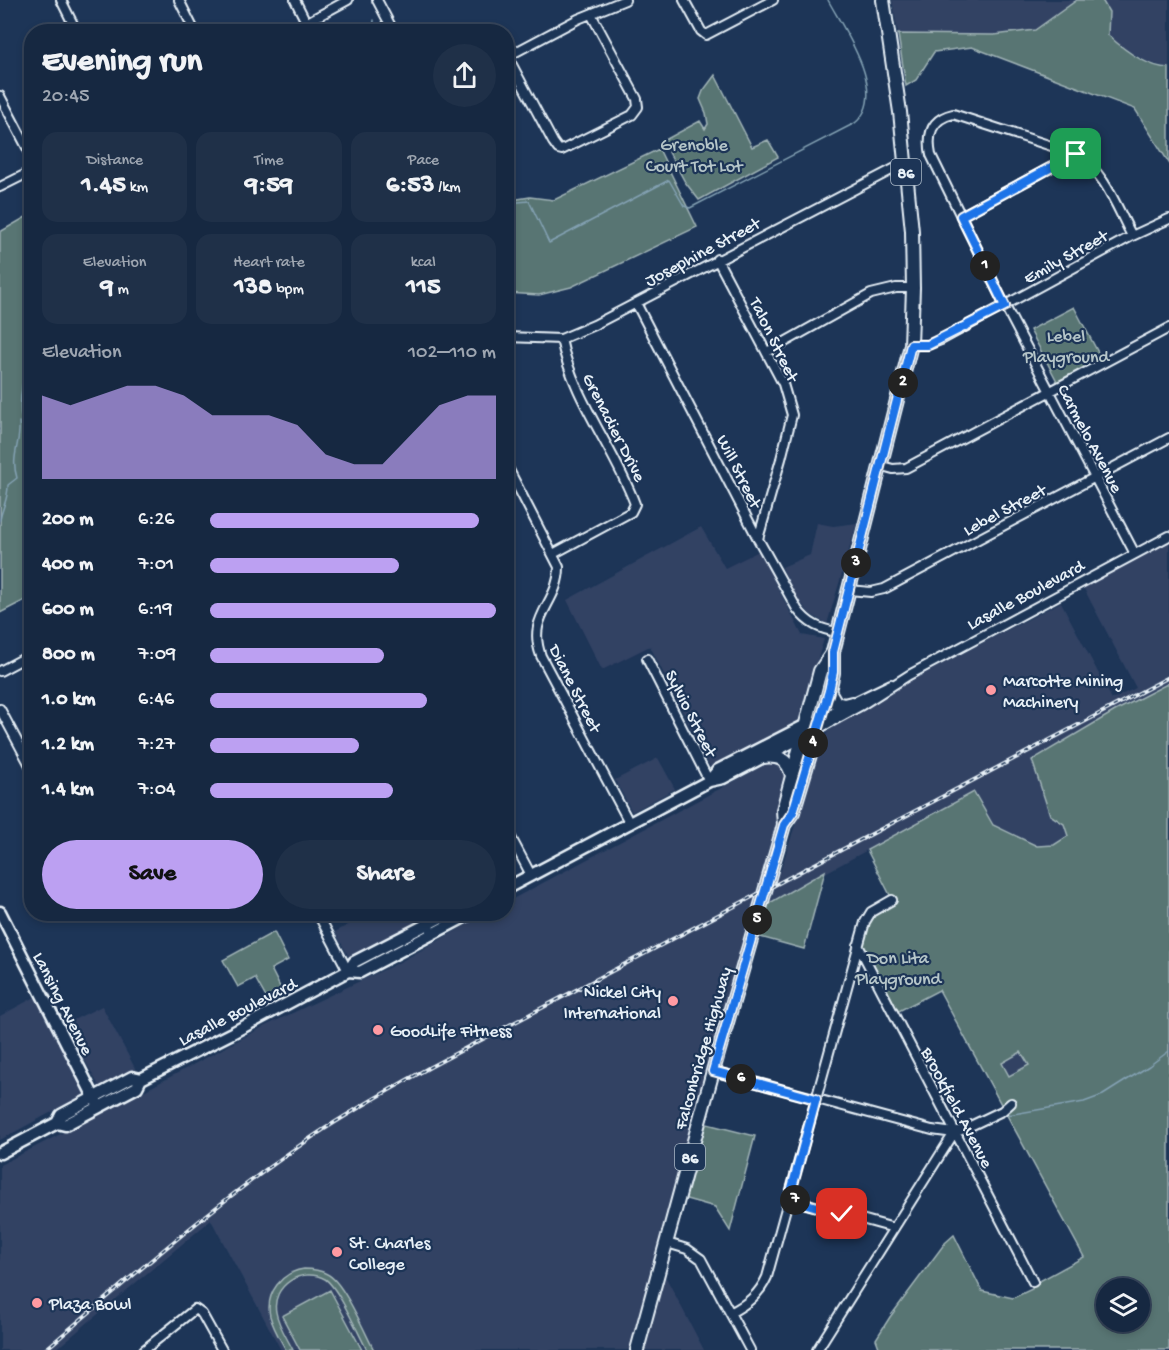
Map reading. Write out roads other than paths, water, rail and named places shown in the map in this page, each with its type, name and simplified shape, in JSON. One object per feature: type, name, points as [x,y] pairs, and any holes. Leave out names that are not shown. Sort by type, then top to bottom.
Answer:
[{"type":"main road","name":"Falconbridge Highway","points":[[784,825],[783,810],[792,777],[811,727],[829,691],[837,632],[882,466],[911,345],[912,231],[900,112],[883,0]]},
{"type":"main road","name":"Falconbridge Highway","points":[[637,1350],[713,1071],[784,825],[793,812],[820,672],[833,652]]},
{"type":"main road","points":[[829,691],[836,703],[844,705],[852,703]]},
{"type":"main road","name":"Lasalle Boulevard","points":[[709,781],[718,770],[811,727]]},
{"type":"main road","name":"Lasalle Boulevard","points":[[514,884],[709,781],[723,778],[811,727]]},
{"type":"main road","points":[[762,757],[772,756],[785,761],[792,777]]},
{"type":"main road","name":"Lansing Avenue","points":[[0,914],[99,1107]]},
{"type":"main road","name":"Lasalle Boulevard","points":[[57,1123],[65,1125],[137,1087],[141,1079],[224,1038],[348,971],[360,972],[430,929],[439,921]]},
{"type":"main road","name":"Lasalle Boulevard","points":[[430,929],[451,921]]},
{"type":"main road","name":"Lasalle Boulevard","points":[[0,1153],[57,1123],[61,1115],[93,1097],[132,1077],[141,1079]]},
{"type":"street","points":[[61,0],[73,24]]},
{"type":"street","points":[[179,0],[191,24]]},
{"type":"street","points":[[295,0],[306,22]]},
{"type":"street","points":[[303,24],[348,0]]},
{"type":"street","points":[[377,0],[390,24]]},
{"type":"street","points":[[514,53],[591,14],[625,0]]},
{"type":"street","points":[[684,0],[701,31],[706,35],[773,0]]},
{"type":"street","points":[[514,67],[555,146],[562,150],[632,115],[638,108],[637,99],[591,14]]},
{"type":"street","points":[[0,96],[24,141]]},
{"type":"street","name":"Carmelo Avenue","points":[[1076,154],[953,114],[944,116],[938,121],[928,142],[931,155],[1005,306],[1135,554]]},
{"type":"street","points":[[961,216],[1076,154],[1088,162],[1099,174],[1132,236]]},
{"type":"street","name":"Josephine Street","points":[[514,337],[561,339],[594,325],[717,259],[905,164]]},
{"type":"street","points":[[0,187],[24,175]]},
{"type":"street","name":"Emily Street","points":[[911,345],[928,345],[1005,306],[1132,236],[1169,219]]},
{"type":"street","name":"Talon Street","points":[[717,259],[783,384],[792,415],[758,539]]},
{"type":"street","points":[[767,352],[871,294],[897,288],[913,288]]},
{"type":"street","name":"Will Street","points":[[636,303],[758,539],[805,620],[837,632]]},
{"type":"street","points":[[882,466],[893,469],[906,468],[1169,328]]},
{"type":"street","name":"Grenadier Drive","points":[[553,554],[631,513],[635,504],[627,483],[574,383],[561,339]]},
{"type":"street","name":"Lebel Street","points":[[849,590],[871,592],[884,589],[1169,438]]},
{"type":"street","name":"Diane Street","points":[[514,479],[559,567],[559,578],[536,631],[536,643],[630,824]]},
{"type":"street","name":"Lasalle Boulevard","points":[[811,727],[862,705],[898,681],[1169,536]]},
{"type":"street","points":[[0,671],[24,658]]},
{"type":"street","name":"Sylvio Street","points":[[647,659],[709,781]]},
{"type":"street","name":"Lasalle Boulevard","points":[[811,727],[884,686],[898,681]]},
{"type":"street","points":[[0,709],[24,754]]},
{"type":"street","points":[[514,843],[531,875]]},
{"type":"street","points":[[730,1312],[752,1299],[764,1284],[867,917],[892,900]]},
{"type":"street","points":[[322,921],[348,971]]},
{"type":"street","points":[[426,921],[430,929]]},
{"type":"street","name":"Brookfield Avenue","points":[[858,945],[1033,1281]]},
{"type":"street","points":[[713,1071],[932,1130],[954,1133],[1002,1111],[1011,1103]]},
{"type":"street","points":[[817,1350],[954,1133]]},
{"type":"street","points":[[789,1199],[894,1228]]},
{"type":"street","points":[[667,1243],[687,1249],[701,1259],[750,1350]]},
{"type":"street","points":[[144,1350],[195,1309],[202,1314],[222,1350]]},
{"type":"waterway","points":[[514,202],[529,201],[549,243],[669,180],[684,206],[690,208],[855,123],[865,111],[868,96],[866,79],[853,44],[828,0]]},
{"type":"waterway","points":[[374,20],[374,24]]},
{"type":"waterway","points":[[21,416],[24,379]]},
{"type":"waterway","points":[[0,520],[8,485],[17,478],[15,456],[19,422]]},
{"type":"waterway","points":[[1007,1115],[1084,1102],[1103,1095],[1169,1051]]},
{"type":"railway","points":[[45,1350],[172,1243],[238,1191],[351,1112],[430,1067],[1169,677]]},
{"type":"place","name":"Marcotte Mining Machinery","points":[[991,690]]},
{"type":"place","name":"Nickel City International","points":[[673,1001]]},
{"type":"place","name":"GoodLife Fitness","points":[[378,1030]]},
{"type":"place","name":"St. Charles College","points":[[337,1252]]},
{"type":"place","name":"Plaza Bowl","points":[[37,1303]]},
{"type":"park label","name":"Grenoble Court Tot Lot","points":[[694,154]]},
{"type":"park label","name":"Lebel Playground","points":[[1066,345]]},
{"type":"park label","name":"Don Lita Playground","points":[[898,967]]}]
